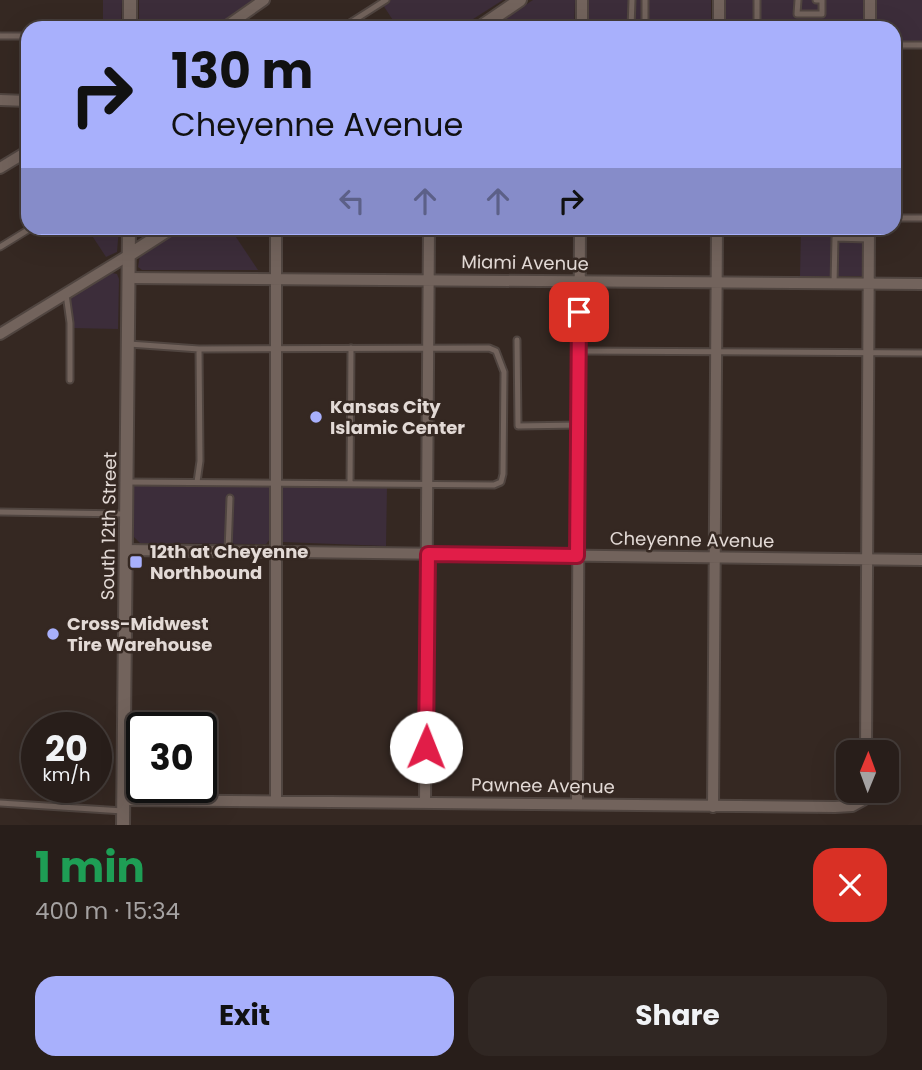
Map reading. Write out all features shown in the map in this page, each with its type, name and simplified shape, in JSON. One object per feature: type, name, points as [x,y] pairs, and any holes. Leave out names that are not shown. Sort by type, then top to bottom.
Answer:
[{"type":"street","points":[[130,0],[130,21]]},
{"type":"street","points":[[234,21],[264,0]]},
{"type":"street","points":[[489,21],[520,0]]},
{"type":"street","points":[[582,0],[582,21]]},
{"type":"street","points":[[719,0],[719,21]]},
{"type":"street","points":[[870,0],[870,21]]},
{"type":"street","points":[[0,100],[21,101]]},
{"type":"street","points":[[0,168],[21,154]]},
{"type":"street","name":"South 12th Street","points":[[123,825],[129,235]]},
{"type":"street","points":[[0,334],[160,235]]},
{"type":"street","points":[[276,235],[276,801]]},
{"type":"street","points":[[425,802],[429,235]]},
{"type":"street","points":[[577,804],[580,235]]},
{"type":"street","points":[[713,807],[717,235]]},
{"type":"street","points":[[866,740],[868,235]]},
{"type":"street","name":"Miami Avenue","points":[[128,278],[922,284]]},
{"type":"street","name":"Cheyenne Avenue","points":[[126,550],[922,560]]},
{"type":"street","name":"Pawnee Avenue","points":[[123,805],[276,801],[835,807],[858,803]]},
{"type":"lane","points":[[353,21],[386,0]]},
{"type":"lane","points":[[631,21],[632,0]]},
{"type":"lane","points":[[645,0],[645,21]]},
{"type":"lane","points":[[757,0],[757,21]]},
{"type":"lane","points":[[798,0],[797,14],[822,14],[822,0],[816,0]]},
{"type":"lane","points":[[0,36],[21,36]]},
{"type":"lane","points":[[901,45],[922,45]]},
{"type":"lane","points":[[901,218],[922,218]]},
{"type":"lane","points":[[0,247],[21,234]]},
{"type":"lane","points":[[834,284],[835,238],[855,235]]},
{"type":"lane","points":[[65,294],[70,323],[70,380]]},
{"type":"lane","points":[[517,340],[518,426],[578,425]]},
{"type":"lane","points":[[127,482],[494,485],[501,482],[504,372],[496,351],[489,348],[199,349],[128,344]]},
{"type":"lane","points":[[350,484],[351,348]]},
{"type":"lane","points":[[197,482],[200,461],[199,349]]},
{"type":"lane","points":[[579,351],[922,353]]},
{"type":"lane","points":[[228,551],[230,498]]},
{"type":"lane","points":[[0,512],[126,514]]},
{"type":"lane","points":[[0,803],[123,805]]},
{"type":"shaded area","points":[[103,0],[122,0],[121,21],[103,21]]},
{"type":"shaded area","points":[[139,0],[255,0],[224,21],[139,21]]},
{"type":"shaded area","points":[[391,0],[503,0],[470,21],[393,21],[383,5]]},
{"type":"shaded area","points":[[533,0],[575,0],[574,21],[501,21]]},
{"type":"shaded area","points":[[586,0],[711,0],[711,21],[586,21]]},
{"type":"shaded area","points":[[724,0],[863,0],[863,21],[724,21]]},
{"type":"shaded area","points":[[877,0],[922,0],[922,42],[901,41],[901,21],[877,21]]},
{"type":"shaded area","points":[[92,235],[118,235],[117,252],[106,257]]},
{"type":"shaded area","points":[[171,235],[235,235],[258,270],[142,270],[138,267],[140,255]]},
{"type":"shaded area","points":[[801,235],[862,235],[862,276],[800,276]]},
{"type":"shaded area","points":[[112,273],[117,274],[119,279],[118,329],[72,328],[69,298]]},
{"type":"shaded area","points":[[134,486],[270,486],[271,538],[266,544],[140,543],[134,537]]},
{"type":"shaded area","points":[[282,486],[387,487],[386,546],[283,542]]},
{"type":"place","name":"Kansas City Islamic Center","points":[[316,417]]},
{"type":"place","name":"12th at Cheyenne Northbound","points":[[136,562]]},
{"type":"place","name":"Cross-Midwest Tire Warehouse","points":[[53,634]]},
{"type":"route","points":[[426,747],[428,554],[577,556],[579,312]]}]
